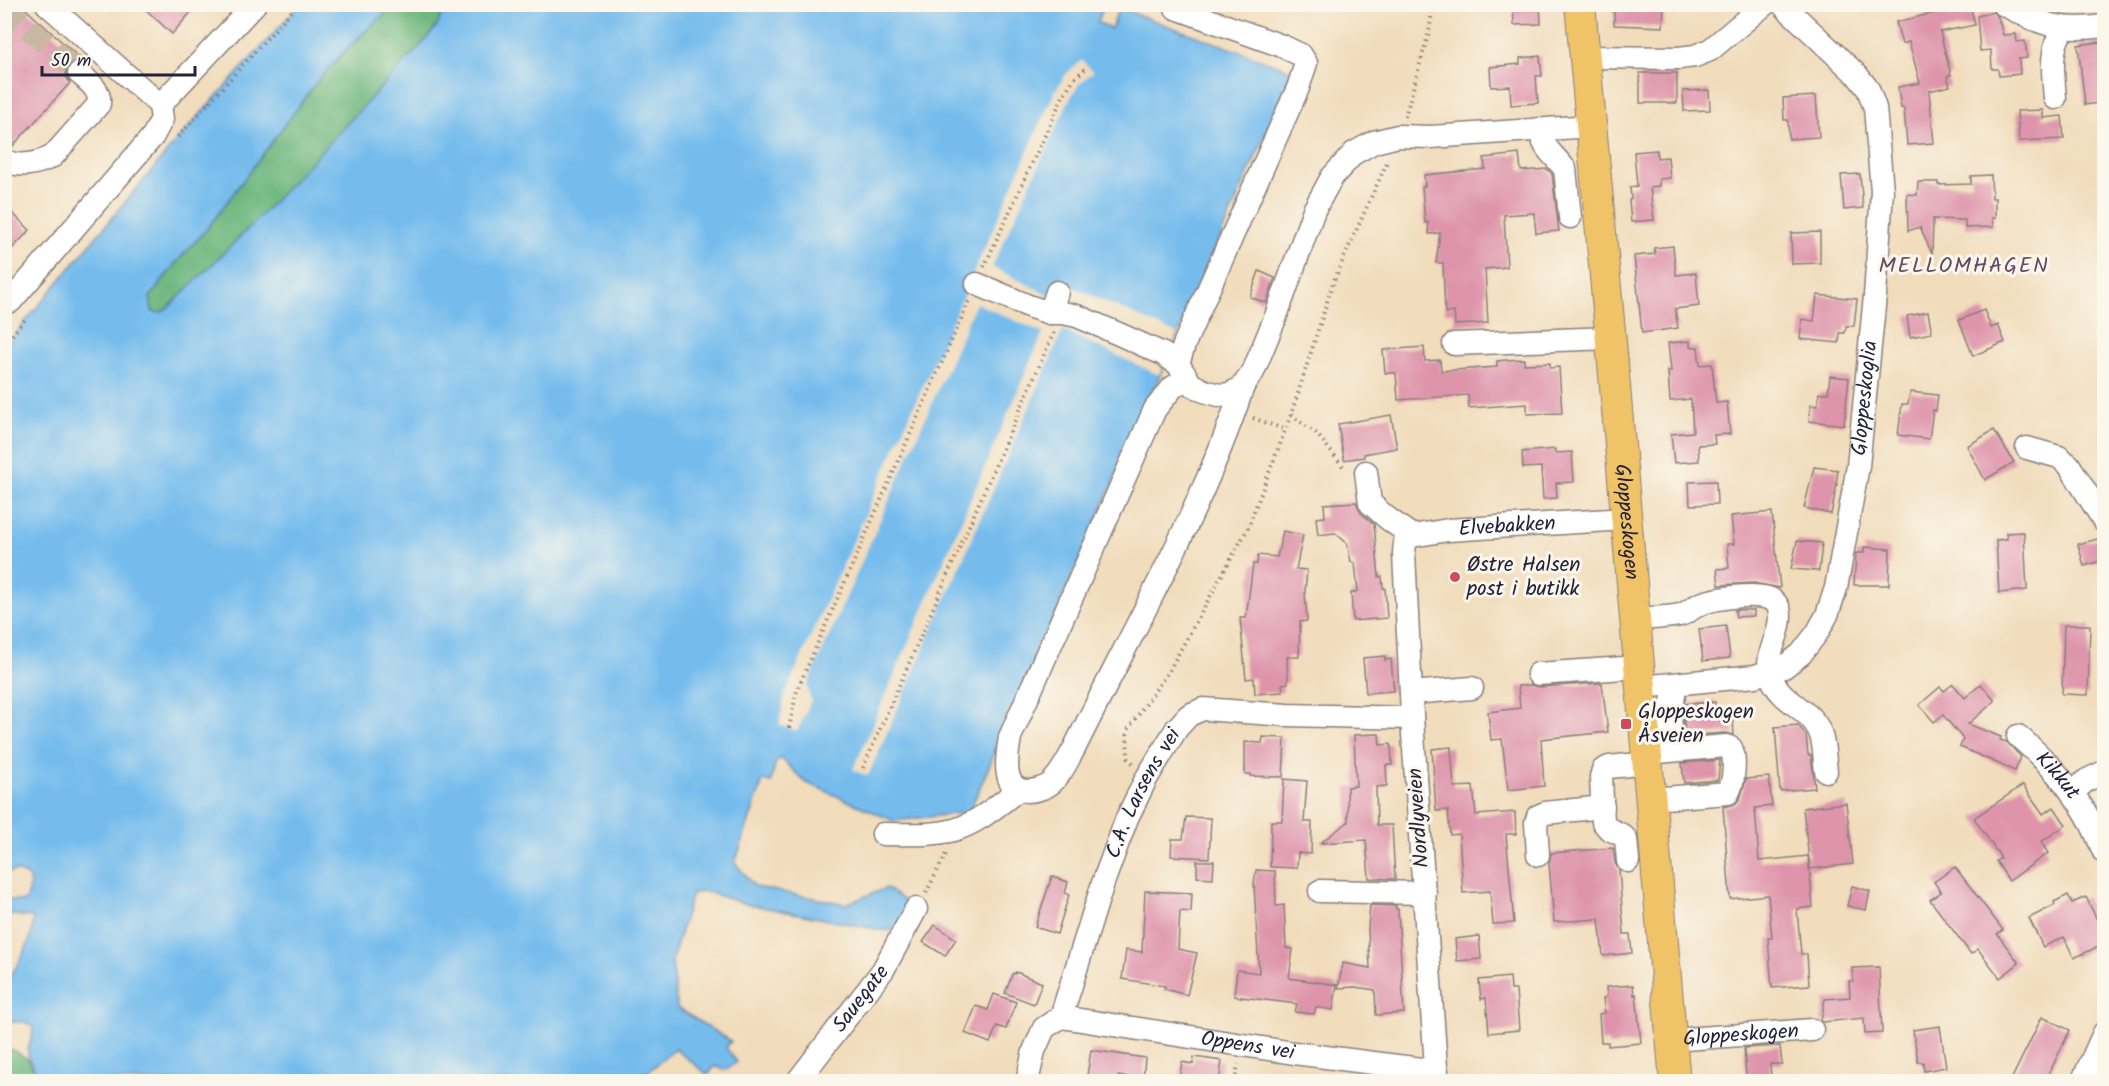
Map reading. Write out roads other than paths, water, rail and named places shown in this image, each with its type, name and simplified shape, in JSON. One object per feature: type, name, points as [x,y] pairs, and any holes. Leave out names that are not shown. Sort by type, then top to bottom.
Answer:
[{"type":"main road","name":"Gloppeskogen","points":[[1580,4],[1675,1082]]},
{"type":"street","points":[[11,301],[153,136],[162,119],[160,105],[48,4]]},
{"type":"street","points":[[160,105],[255,4]]},
{"type":"street","points":[[1585,57],[1678,58],[1695,56],[1710,50],[1765,4]]},
{"type":"street","name":"Gloppeskoglia","points":[[1538,674],[1640,677],[1673,684],[1755,676],[1784,667],[1802,654],[1827,615],[1836,588],[1858,466],[1882,191],[1875,108],[1868,89],[1850,68],[1782,4]]},
{"type":"street","points":[[2003,4],[2042,24],[2063,29],[2104,26]]},
{"type":"street","points":[[1176,8],[1282,46],[1301,55],[1306,63],[1298,88],[1185,342],[1183,371],[1155,409],[1010,737],[1007,769],[1010,783],[1018,790],[1030,792],[1048,785],[1062,771],[1074,749],[1190,517],[1227,434],[1243,386],[1253,372],[1276,316],[1314,210],[1332,177],[1354,153],[1374,142],[1398,136],[1431,137],[1591,126]]},
{"type":"street","points":[[2055,98],[2052,65],[2056,39],[2063,29]]},
{"type":"street","points":[[4,160],[21,165],[53,156],[99,104],[100,97],[97,91],[79,73]]},
{"type":"street","points":[[1539,129],[1544,144],[1565,170],[1570,217]]},
{"type":"street","points":[[977,284],[1057,306],[1163,354],[1183,371],[1191,384],[1204,391],[1219,395],[1231,394],[1243,386]]},
{"type":"street","points":[[1454,344],[1611,339]]},
{"type":"street","points":[[2027,448],[2059,457],[2069,465],[2104,521]]},
{"type":"street","points":[[1366,472],[1371,503],[1408,545]]},
{"type":"street","name":"Elvebakken","points":[[1408,545],[1448,530],[1626,519]]},
{"type":"street","name":"Nordlyveien","points":[[1408,545],[1412,718],[1437,1076]]},
{"type":"street","points":[[1634,620],[1678,615],[1714,599],[1768,598],[1776,603],[1780,612],[1779,623],[1768,663],[1769,673],[1776,687],[1814,721],[1820,731],[1826,771]]},
{"type":"street","points":[[1628,861],[1626,839],[1609,829],[1604,822],[1601,777],[1603,770],[1608,766],[1647,752],[1671,736],[1670,707],[1674,696],[1673,684]]},
{"type":"street","points":[[1411,693],[1472,688]]},
{"type":"street","name":"C.A. Larsens vei","points":[[1027,1082],[1034,1051],[1044,1028],[1061,1017],[1103,883],[1127,818],[1146,779],[1177,728],[1189,715],[1203,709],[1287,715],[1412,718]]},
{"type":"street","name":"Kikkut","points":[[2018,736],[2034,749],[2072,793],[2086,813],[2104,852]]},
{"type":"street","points":[[1647,752],[1726,746],[1731,748],[1734,754],[1734,768],[1728,793],[1651,799]]},
{"type":"street","points":[[2072,793],[2087,780],[2104,772]]},
{"type":"street","points":[[883,834],[918,834],[953,830],[977,820],[1018,790]]},
{"type":"street","points":[[1538,855],[1536,823],[1538,816],[1545,813],[1603,807]]},
{"type":"street","points":[[1320,891],[1425,893]]},
{"type":"street","name":"Sauegate","points":[[797,1082],[883,970],[916,909]]},
{"type":"street","name":"Oppens vei","points":[[1061,1017],[1437,1076]]},
{"type":"street","name":"Gloppeskogen","points":[[1671,1040],[1812,1030]]},
{"type":"street","points":[[2082,1082],[2104,1033]]},
{"type":"water","points":[[299,5],[394,5],[319,79],[206,230],[174,265],[150,297],[152,311],[157,313],[169,307],[251,226],[423,43],[437,26],[445,5],[1105,5],[1097,22],[1111,29],[1119,8],[1293,71],[969,812],[894,821],[805,782],[781,758],[775,764],[771,783],[763,780],[735,863],[755,887],[846,904],[886,888],[909,904],[898,930],[881,930],[746,904],[704,891],[692,894],[672,960],[677,1008],[731,1041],[726,1048],[737,1062],[725,1070],[715,1066],[708,1075],[675,1049],[637,1081],[45,1081],[34,1069],[28,1056],[33,1026],[24,1022],[5,1022],[5,980],[15,969],[25,951],[33,923],[32,917],[12,915],[5,918],[5,900],[23,901],[27,899],[30,887],[29,878],[20,872],[14,871],[5,875],[5,346],[178,139]]},
{"type":"tunnel","points":[[4,7],[79,73]]},
{"type":"place","name":"Østre Halsen post i butikk","points":[[1455,577]]},
{"type":"place","name":"Gloppeskogen Åsveien","points":[[1626,724]]},
{"type":"district","name":"MELLOMHAGEN","points":[[1964,266]]}]
